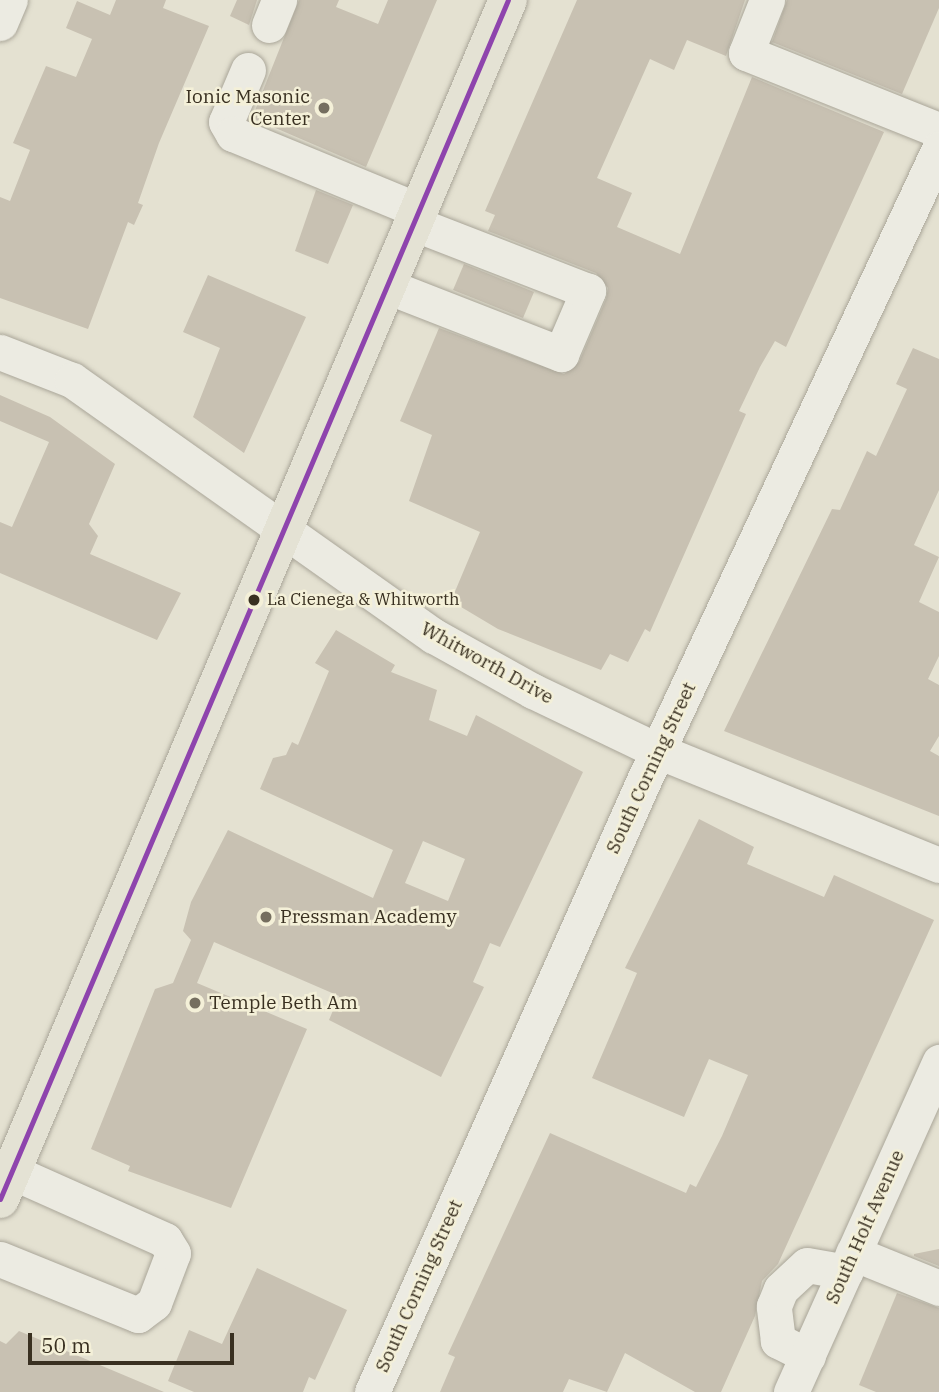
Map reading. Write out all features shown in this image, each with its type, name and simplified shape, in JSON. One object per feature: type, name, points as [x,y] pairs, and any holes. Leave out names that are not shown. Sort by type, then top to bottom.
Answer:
[{"type":"main road","points":[[6,1186],[389,287],[508,0]]},
{"type":"street","points":[[0,23],[10,0]]},
{"type":"street","points":[[767,0],[746,53],[939,130]]},
{"type":"street","points":[[248,70],[226,121],[233,134],[588,291],[562,354],[389,287]]},
{"type":"street","name":"South Corning Street","points":[[372,1392],[658,751],[939,149]]},
{"type":"street","name":"Whitworth Drive","points":[[0,352],[72,380],[434,636],[658,751],[939,865]]},
{"type":"street","name":"South Holt Avenue","points":[[791,1392],[939,1062]]},
{"type":"street","points":[[0,1259],[138,1315],[154,1303],[173,1253],[165,1240],[6,1186]]},
{"type":"street","points":[[808,1356],[778,1341],[775,1306],[781,1289],[807,1265],[849,1263],[939,1288]]},
{"type":"building","points":[[116,0],[166,0],[163,8],[209,26],[159,143],[138,203],[143,205],[134,225],[128,222],[88,329],[0,298],[0,197],[10,201],[30,150],[13,143],[46,66],[76,77],[92,39],[66,28],[77,1],[110,15]]},
{"type":"building","points":[[237,0],[257,0],[249,25],[230,16]]},
{"type":"building","points":[[299,0],[339,0],[336,7],[378,24],[388,0],[437,0],[366,167],[252,118]]},
{"type":"building","points":[[577,0],[745,0],[726,56],[687,40],[674,70],[650,59],[597,178],[632,193],[617,227],[680,254],[752,77],[884,132],[786,347],[775,341],[739,411],[746,414],[650,632],[645,629],[628,662],[610,654],[601,670],[498,629],[451,601],[480,532],[409,501],[432,435],[400,421],[439,328],[564,374],[579,362],[606,299],[608,288],[596,273],[488,231],[495,215],[485,211]]},
{"type":"building","points":[[787,0],[939,0],[939,8],[902,94],[772,42]]},
{"type":"building","points":[[316,190],[353,205],[328,264],[295,251]]},
{"type":"building","points":[[464,264],[534,292],[523,318],[453,290]]},
{"type":"building","points":[[208,275],[306,317],[244,453],[193,417],[220,348],[183,332]]},
{"type":"building","points":[[913,348],[939,359],[939,490],[914,545],[939,557],[919,602],[939,612],[939,656],[928,679],[939,685],[939,736],[930,751],[939,756],[939,816],[724,731],[832,509],[840,510],[867,451],[876,456],[907,389],[896,384]]},
{"type":"building","points":[[0,395],[50,417],[115,464],[89,524],[98,536],[90,554],[181,593],[157,640],[0,573],[0,522],[12,527],[49,442],[0,421]]},
{"type":"building","points":[[336,630],[395,665],[391,672],[437,690],[429,720],[467,736],[476,715],[583,772],[500,947],[490,943],[473,982],[484,987],[441,1077],[329,1020],[339,996],[214,942],[197,983],[307,1029],[231,1208],[128,1171],[130,1166],[91,1149],[155,989],[173,983],[191,940],[183,931],[191,902],[228,830],[373,898],[393,850],[260,789],[273,758],[286,755],[292,742],[298,745],[329,671],[315,663]],"holes":[[[423,841],[465,859],[448,901],[405,883]]]},
{"type":"building","points":[[699,819],[754,847],[747,864],[824,897],[834,875],[934,920],[778,1264],[762,1281],[755,1316],[721,1392],[695,1392],[625,1353],[607,1392],[569,1379],[563,1392],[440,1392],[455,1357],[448,1354],[550,1133],[686,1193],[690,1184],[696,1187],[722,1136],[748,1075],[709,1059],[684,1117],[592,1078],[637,973],[625,968]]},
{"type":"building","points":[[939,1249],[939,1266],[914,1256],[914,1254]]},
{"type":"building","points":[[257,1268],[347,1310],[315,1380],[309,1377],[303,1392],[194,1392],[168,1381],[189,1330],[222,1344]]},
{"type":"building","points":[[897,1293],[939,1308],[939,1392],[876,1392],[859,1385]]},
{"type":"building","points":[[19,1331],[164,1392],[0,1392],[0,1341],[6,1344]]},
{"type":"transit line","points":[[0,1199],[508,0]]},
{"type":"place","name":"Ionic Masonic Center","points":[[324,108]]},
{"type":"place","name":"La Cienega & Whitworth","points":[[254,600]]},
{"type":"place","name":"Pressman Academy","points":[[266,917]]},
{"type":"place","name":"Temple Beth Am","points":[[195,1003]]}]
